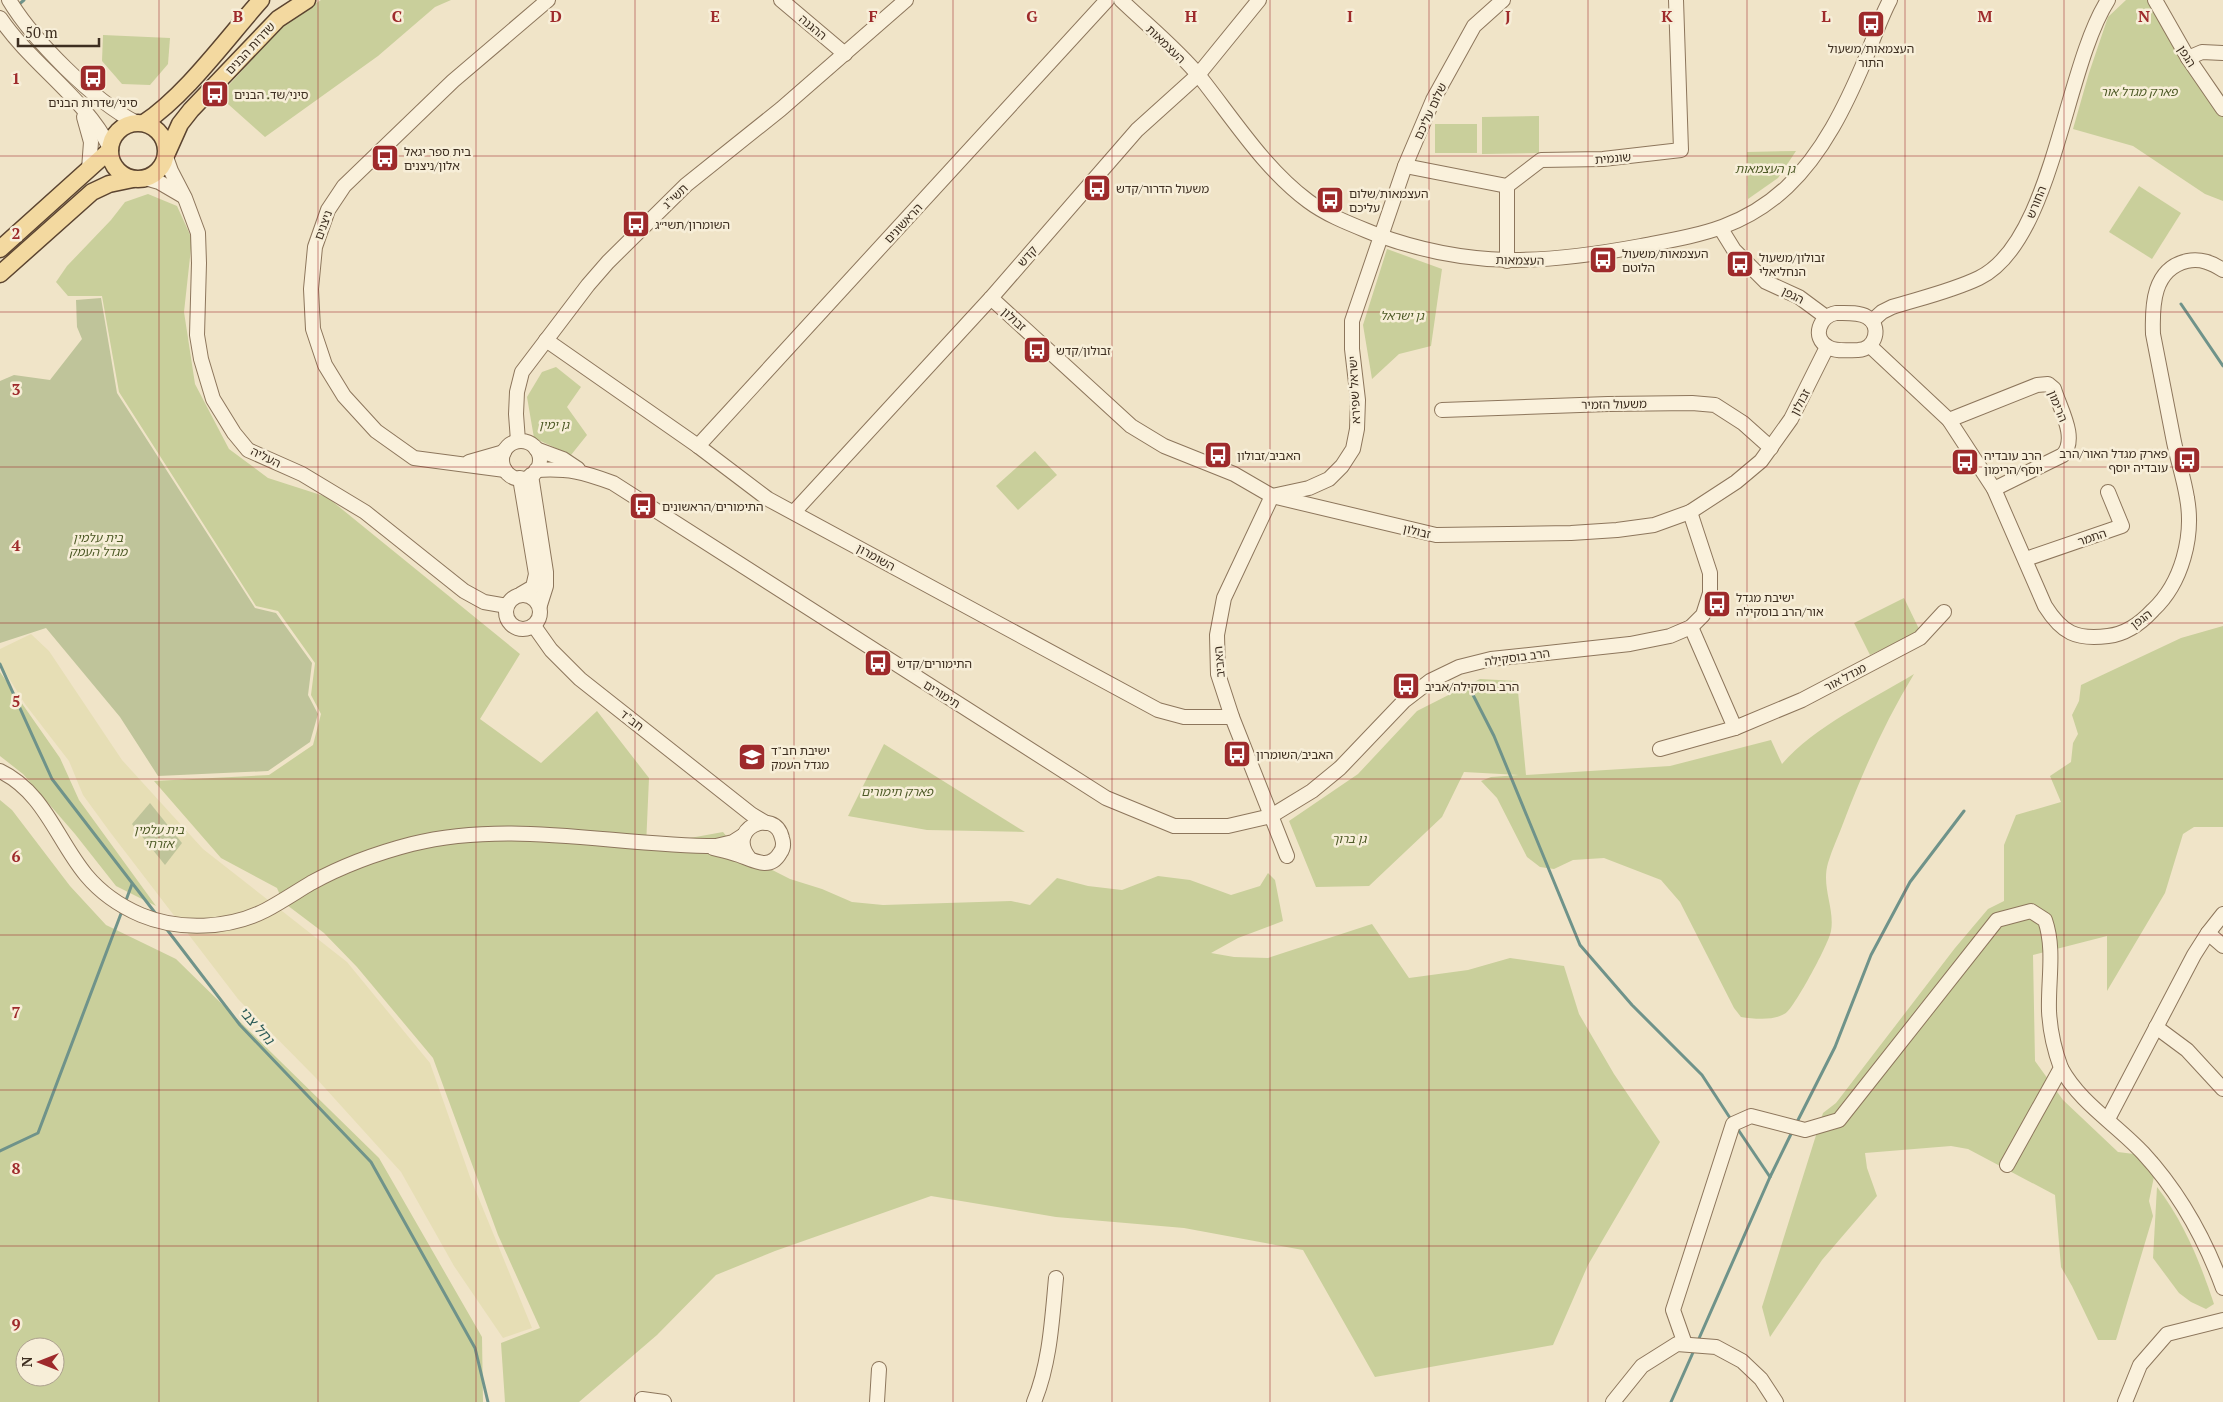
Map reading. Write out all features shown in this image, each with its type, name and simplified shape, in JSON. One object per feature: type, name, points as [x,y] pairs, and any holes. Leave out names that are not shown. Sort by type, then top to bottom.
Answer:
[{"type":"main road","name":"שדרות הבנים","points":[[140,122],[162,111],[260,0]]},
{"type":"main road","name":"שדרות הבנים","points":[[166,155],[180,124],[191,110],[278,19],[307,0]]},
{"type":"main road","points":[[0,274],[92,192],[109,184],[139,178],[159,170],[166,155],[166,143],[154,127],[140,122],[125,125],[117,131],[110,149],[111,160],[116,168],[124,175],[139,178]]},
{"type":"main road","points":[[0,249],[110,149]]},
{"type":"street","points":[[9,0],[26,24],[66,67],[100,99],[119,114],[140,122]]},
{"type":"street","name":"ניצנים","points":[[505,470],[414,458],[376,431],[344,396],[325,365],[314,329],[311,289],[316,247],[328,210],[344,186],[453,81],[548,0]]},
{"type":"street","name":"ההגנה","points":[[781,0],[845,54]]},
{"type":"street","name":"תשי\"ג","points":[[518,441],[517,392],[522,372],[608,262],[686,185],[845,54],[906,0]]},
{"type":"street","name":"הראשונים","points":[[698,446],[1107,0]]},
{"type":"street","name":"העצמאות","points":[[1122,0],[1198,75],[1272,169],[1309,202],[1350,224],[1381,236],[1449,256],[1507,261],[1540,261],[1578,257],[1693,236],[1721,229],[1762,207],[1788,186],[1818,151],[1852,88],[1890,0]]},
{"type":"street","name":"קדש","points":[[794,512],[990,298],[1137,130],[1198,75],[1259,0]]},
{"type":"street","name":"שלום עליכם","points":[[1381,236],[1404,166],[1433,100],[1474,26],[1503,0]]},
{"type":"street","name":"שונמית","points":[[1506,186],[1541,160],[1603,160],[1681,150],[1676,0]]},
{"type":"street","name":"החורש","points":[[1872,321],[1882,312],[1892,307],[1980,278],[2005,258],[2026,228],[2040,195],[2087,45],[2108,0]]},
{"type":"street","name":"הגפן","points":[[2155,0],[2188,58],[2223,109]]},
{"type":"street","points":[[0,18],[101,133],[110,149]]},
{"type":"street","points":[[2188,58],[2202,52],[2223,53]]},
{"type":"street","points":[[79,107],[89,130],[91,142],[89,169]]},
{"type":"street","name":"העליה","points":[[166,155],[171,171],[195,221],[199,246],[197,335],[201,359],[213,399],[234,433],[248,450],[302,474],[366,512],[464,590],[484,602],[507,606]]},
{"type":"street","points":[[1404,166],[1506,186],[1507,261]]},
{"type":"street","points":[[139,178],[159,182],[185,198]]},
{"type":"street","name":"הגפן","points":[[1721,229],[1734,250],[1766,282],[1799,297],[1826,317]]},
{"type":"street","name":"ישראל שפירא","points":[[1272,496],[1309,488],[1329,480],[1342,466],[1353,449],[1357,429],[1358,400],[1352,348],[1352,320],[1381,236]]},
{"type":"street","name":"הגפן","points":[[1870,346],[1949,420],[1994,489],[2045,606],[2056,623],[2070,633],[2099,637],[2114,635],[2130,629],[2161,603],[2174,583],[2188,537],[2189,515],[2187,498],[2153,334],[2152,311],[2157,286],[2168,270],[2178,264],[2193,260],[2204,260],[2223,270]]},
{"type":"street","name":"זבולון","points":[[990,298],[1131,426],[1164,446],[1234,474],[1272,496],[1436,535],[1571,534],[1617,530],[1654,525],[1690,512],[1736,482],[1761,461],[1791,419],[1827,347]]},
{"type":"street","points":[[1836,313],[1862,314],[1872,321],[1875,326],[1876,337],[1870,346],[1864,350],[1838,350],[1827,347],[1820,338],[1819,326],[1826,317],[1836,313]]},
{"type":"street","name":"השומרון","points":[[546,340],[698,446],[768,499],[1158,710],[1184,717],[1232,717]]},
{"type":"street","name":"הרימון","points":[[1949,420],[2037,385],[2048,384],[2054,390],[2070,438],[2069,448],[2063,455],[1994,489]]},
{"type":"street","name":"משעול הזמיר","points":[[1442,410],[1617,404],[1692,403],[1715,405],[1743,423],[1771,448]]},
{"type":"street","points":[[518,441],[525,441],[536,449],[539,463],[529,474],[512,476],[505,470],[502,461],[508,446],[518,441]]},
{"type":"street","name":"תימורים","points":[[536,449],[564,459],[580,471]]},
{"type":"street","name":"ניצנים","points":[[461,464],[504,452]]},
{"type":"street","name":"תימורים","points":[[529,474],[559,468],[580,471],[614,483],[1106,798],[1174,826],[1228,826],[1271,816]]},
{"type":"street","points":[[529,474],[546,572],[546,586],[540,606],[540,618],[534,626],[528,629],[516,628],[507,619],[507,606],[512,598],[532,587],[536,574],[529,474]]},
{"type":"street","name":"התמר","points":[[2026,559],[2122,526],[2108,492]]},
{"type":"street","name":"האביב","points":[[1272,496],[1224,598],[1217,635],[1218,674],[1232,717],[1287,856]]},
{"type":"street","points":[[1690,512],[1710,573],[1710,593],[1703,615],[1691,627],[1735,728]]},
{"type":"street","points":[[521,594],[530,596],[540,606]]},
{"type":"street","name":"מגדל אור","points":[[1660,749],[1735,728],[1802,700],[1920,638],[1944,612]]},
{"type":"street","name":"חב\"ד","points":[[534,626],[551,650],[580,680],[766,823]]},
{"type":"street","name":"הרב בוסקילה","points":[[1271,816],[1312,792],[1332,775],[1404,701],[1430,681],[1459,667],[1491,659],[1638,642],[1670,636],[1691,627]]},
{"type":"street","points":[[0,771],[15,780],[32,796],[54,824],[85,874],[109,897],[142,915],[184,925],[224,923],[255,915],[310,884],[347,866],[398,848],[439,839],[476,834],[524,834],[706,846],[725,845],[745,833],[753,825],[766,823],[773,825],[782,836],[782,849],[775,860],[762,864],[706,846]]},
{"type":"street","points":[[739,804],[746,822],[743,848],[750,859]]},
{"type":"street","points":[[1685,1344],[1673,1310],[1733,1124],[1751,1116],[1805,1130],[1839,1120],[1997,920],[2031,911],[2045,920],[2051,937],[2049,1010],[2051,1030],[2061,1068],[2076,1091],[2143,1153],[2176,1196],[2202,1239],[2223,1288]]},
{"type":"street","points":[[2108,1119],[2189,964],[2208,933],[2223,914]]},
{"type":"street","points":[[2208,933],[2223,946]]},
{"type":"street","points":[[2156,1027],[2186,1050],[2223,1089]]},
{"type":"street","points":[[2006,1164],[2061,1068]]},
{"type":"street","points":[[1034,1402],[1041,1383],[1049,1346],[1056,1278]]},
{"type":"street","points":[[2125,1402],[2140,1365],[2166,1334],[2223,1320]]},
{"type":"street","points":[[1613,1402],[1642,1366],[1677,1344],[1716,1348],[1742,1361],[1761,1379],[1776,1402]]},
{"type":"street","points":[[877,1402],[879,1369]]},
{"type":"street","points":[[642,1399],[664,1402]]},
{"type":"green space","points":[[321,0],[451,0],[435,7],[378,56],[265,137],[219,96],[286,22]]},
{"type":"green space","name":"פארק מגדל אור","points":[[2126,0],[2150,0],[2223,112],[2223,201],[2205,194],[2133,146],[2073,129],[2108,17]]},
{"type":"green space","points":[[103,35],[170,38],[168,64],[150,85],[122,84],[102,61]]},
{"type":"green space","points":[[1539,116],[1539,153],[1482,154],[1482,117]]},
{"type":"green space","points":[[1435,124],[1477,124],[1477,153],[1435,153]]},
{"type":"green space","name":"גן העצמאות","points":[[1796,151],[1778,178],[1748,199],[1747,152]]},
{"type":"green space","points":[[2139,186],[2181,213],[2152,259],[2109,232]]},
{"type":"green space","points":[[148,194],[177,206],[192,239],[184,312],[195,384],[229,449],[268,478],[327,497],[520,654],[480,719],[541,763],[597,711],[649,778],[646,846],[723,832],[741,854],[790,879],[822,889],[852,902],[883,905],[1011,901],[1030,905],[1057,878],[1088,886],[1122,890],[1158,876],[1190,880],[1231,895],[1260,886],[1268,873],[1275,880],[1283,921],[1238,938],[1211,953],[1234,957],[1268,958],[1372,924],[1409,978],[1468,970],[1510,958],[1564,966],[1579,1014],[1614,1074],[1660,1142],[1588,1265],[1553,1345],[1375,1377],[1303,1250],[1184,1228],[1056,1217],[931,1196],[775,1251],[716,1275],[657,1335],[579,1402],[505,1402],[501,1343],[540,1328],[498,1235],[433,1058],[357,967],[324,933],[283,902],[277,888],[221,858],[154,781],[269,775],[313,745],[321,714],[311,695],[315,663],[278,611],[256,606],[119,392],[102,296],[68,296],[56,282],[67,266],[111,220],[125,202]]},
{"type":"green space","name":"גן ישראל","points":[[1387,249],[1442,269],[1431,346],[1399,354],[1372,379],[1363,325]]},
{"type":"green space","name":"בית עלמין מגדל העמק","points":[[101,298],[117,393],[255,608],[276,613],[312,663],[308,695],[318,714],[310,742],[268,771],[158,776],[120,717],[46,628],[0,643],[0,381],[14,375],[50,380],[82,339],[77,327],[76,300]]},
{"type":"green space","name":"גן ימין","points":[[556,367],[581,387],[567,407],[587,435],[571,455],[534,438],[527,397],[542,372]]},
{"type":"green space","points":[[1035,451],[1057,475],[1018,510],[996,486]]},
{"type":"green space","points":[[1904,598],[1920,631],[1870,655],[1854,623]]},
{"type":"green space","points":[[2223,626],[2223,827],[2194,827],[2183,834],[2165,893],[2107,991],[2107,936],[2033,955],[2035,1061],[2063,1100],[2118,1152],[2158,1157],[2149,1201],[2153,1216],[2116,1340],[2098,1340],[2061,1267],[2055,1195],[1968,1149],[1951,1146],[1865,1153],[1867,1168],[1877,1196],[1822,1260],[1770,1337],[1762,1307],[1823,1113],[1836,1103],[1955,948],[1988,909],[2004,901],[2004,845],[2016,815],[2061,802],[2050,776],[2071,762],[2073,743],[2078,734],[2072,715],[2079,701],[2081,685],[2181,638]]},
{"type":"green space","points":[[31,634],[49,651],[122,760],[203,849],[347,962],[430,1063],[470,1177],[532,1328],[503,1338],[454,1266],[401,1172],[315,1077],[238,999],[83,795],[69,761],[25,704],[0,664],[0,649]]},
{"type":"green space","points":[[0,672],[60,758],[79,800],[156,906],[116,886],[75,834],[23,774],[0,756]]},
{"type":"green space","name":"גן ברוך","points":[[1914,674],[1894,709],[1859,783],[1828,863],[1826,881],[1832,922],[1829,938],[1791,1008],[1781,1016],[1758,1019],[1741,1017],[1734,1008],[1680,902],[1661,880],[1604,858],[1573,860],[1554,869],[1540,867],[1527,857],[1497,798],[1481,781],[1491,777],[1519,775],[1464,772],[1442,817],[1369,886],[1316,887],[1289,821],[1358,774],[1417,711],[1480,679],[1517,681],[1526,775],[1670,766],[1771,740],[1782,764],[1795,750],[1827,726]]},
{"type":"green space","name":"פארק תימורים","points":[[884,744],[1025,832],[927,830],[848,816]]},
{"type":"green space","points":[[0,800],[12,810],[70,886],[106,925],[176,959],[379,1158],[482,1337],[483,1402],[0,1402]]},
{"type":"green space","name":"בית עלמין אזרחי","points":[[150,803],[182,843],[165,865],[132,824]]},
{"type":"green space","points":[[2157,1187],[2183,1228],[2197,1258],[2214,1304],[2206,1309],[2191,1302],[2179,1293],[2153,1258]]},
{"type":"waterway","name":"נחל צבי","points":[[17,6],[24,0]]},
{"type":"waterway","points":[[2181,304],[2223,366]]},
{"type":"waterway","name":"נחל צבי","points":[[0,664],[52,779],[156,914]]},
{"type":"waterway","points":[[1471,691],[1494,736],[1580,945],[1632,1005],[1702,1075],[1732,1121]]},
{"type":"waterway","points":[[1796,1124],[1835,1047],[1871,955],[1910,882],[1964,811]]},
{"type":"waterway","points":[[125,903],[132,884]]},
{"type":"waterway","points":[[0,1151],[38,1133],[122,911]]},
{"type":"waterway","name":"נחל צבי","points":[[165,927],[240,1025],[371,1162],[475,1348],[488,1402]]},
{"type":"waterway","points":[[1737,1128],[1770,1177]]},
{"type":"waterway","points":[[1697,1343],[1770,1177],[1792,1132]]},
{"type":"waterway","points":[[1671,1402],[1695,1348]]},
{"type":"place","name":"העצמאות/משעול התור","points":[[1871,24]]},
{"type":"place","name":"סיני/שדרות הבנים","points":[[93,78]]},
{"type":"place","name":"סיני/שד. הבנים","points":[[215,94]]},
{"type":"place","name":"בית ספר יגאל אלון/ניצנים","points":[[385,158]]},
{"type":"place","name":"משעול הדרור/קדש","points":[[1097,188]]},
{"type":"place","name":"העצמאות/שלום עליכם","points":[[1330,200]]},
{"type":"place","name":"השומרון/תשי״ג","points":[[636,224]]},
{"type":"place","name":"העצמאות/משעול הלוטם","points":[[1603,260]]},
{"type":"place","name":"זבולון/משעול הנחליאלי","points":[[1740,264]]},
{"type":"place","name":"זבולון/קדש","points":[[1037,350]]},
{"type":"place","name":"האביב/זבולון","points":[[1218,455]]},
{"type":"place","name":"פארק מגדל האור/הרב עובדיה יוסף","points":[[2187,460]]},
{"type":"place","name":"הרב עובדיה יוסף/הרימון","points":[[1965,462]]},
{"type":"place","name":"התימורים/הראשונים","points":[[643,506]]},
{"type":"place","name":"ישיבת מגדל אור/הרב בוסקילה","points":[[1717,604]]},
{"type":"place","name":"התימורים/קדש","points":[[878,663]]},
{"type":"place","name":"הרב בוסקילה/אביב","points":[[1406,686]]},
{"type":"place","name":"האביב/השומרון","points":[[1237,754]]},
{"type":"place","name":"ישיבת חב\"ד מגדל העמק","points":[[752,757]]}]
